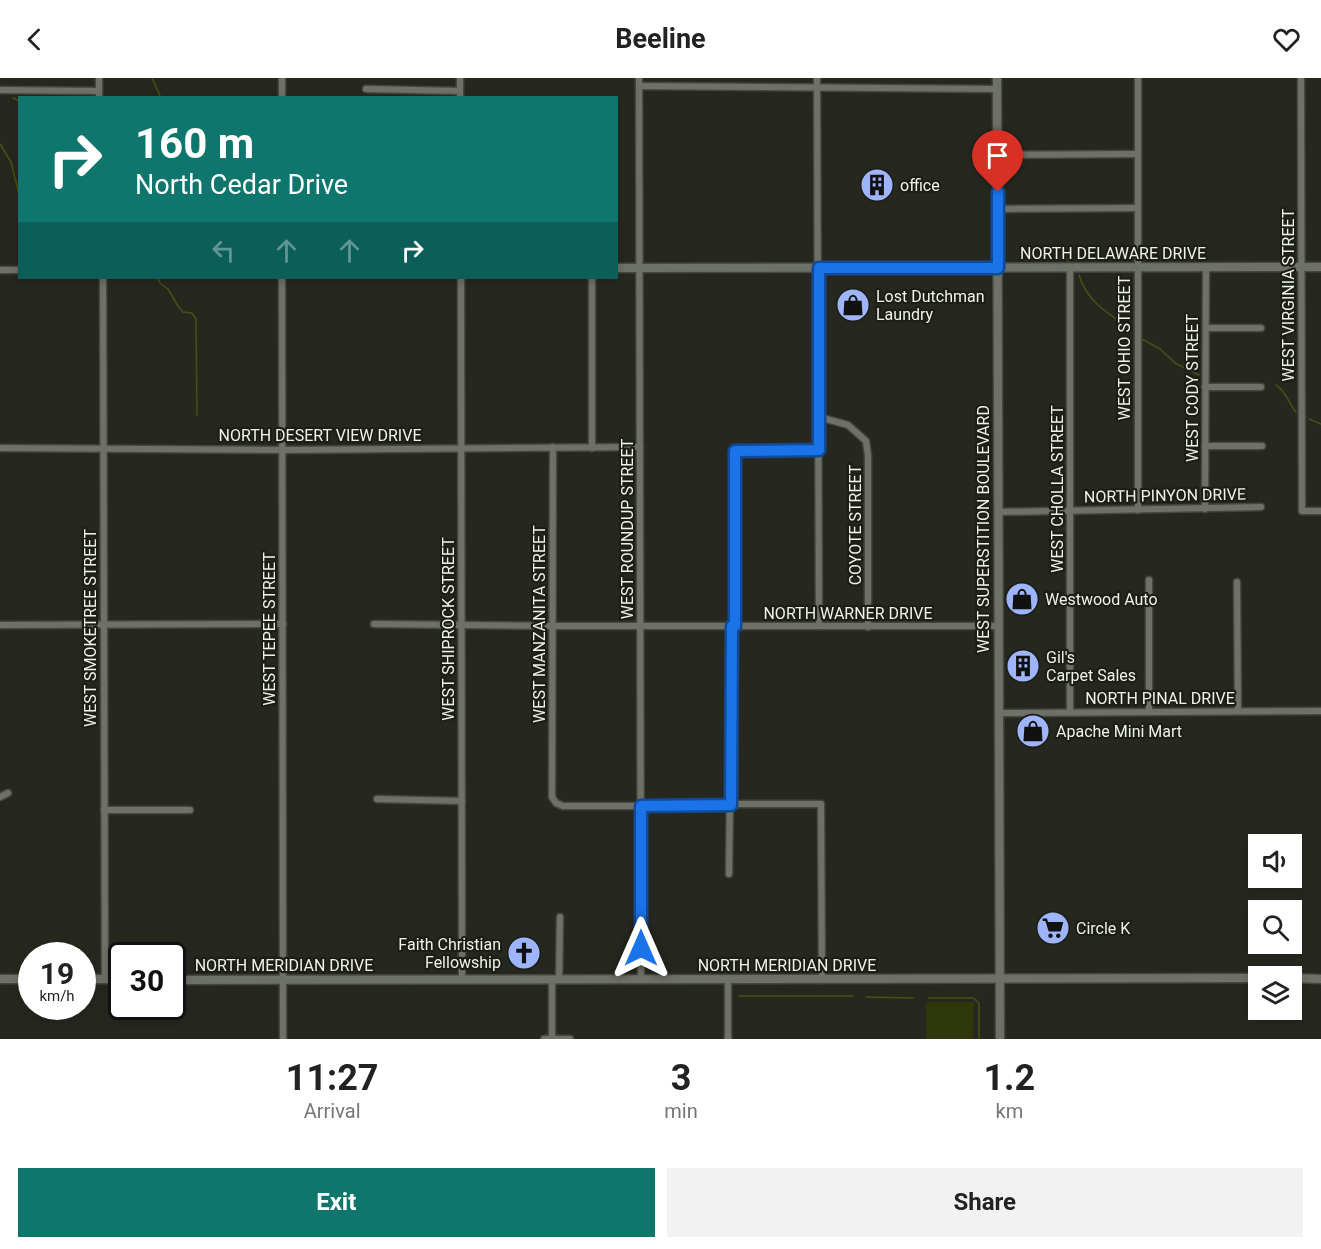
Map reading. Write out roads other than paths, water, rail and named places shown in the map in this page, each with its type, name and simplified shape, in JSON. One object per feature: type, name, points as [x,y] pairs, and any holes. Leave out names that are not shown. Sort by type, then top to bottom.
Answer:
[{"type":"street","points":[[0,90],[99,94],[99,78]]},
{"type":"street","points":[[282,78],[282,96]]},
{"type":"street","points":[[366,89],[460,94],[460,78]]},
{"type":"street","name":"WEST ROUNDUP STREET","points":[[639,78],[641,980]]},
{"type":"street","points":[[817,78],[819,626]]},
{"type":"street","name":"WEST SUPERSTITION BOULEVARD","points":[[997,78],[999,1039]]},
{"type":"street","name":"WEST OHIO STREET","points":[[1138,78],[1138,510]]},
{"type":"street","name":"WEST VIRGINIA STREET","points":[[1301,78],[1302,511],[1321,511]]},
{"type":"street","points":[[639,86],[997,89]]},
{"type":"street","points":[[998,155],[1138,154]]},
{"type":"street","points":[[998,208],[1138,208]]},
{"type":"street","name":"WEST CODY STREET","points":[[1205,509],[1206,267]]},
{"type":"street","name":"NORTH DELAWARE DRIVE","points":[[618,268],[1321,267]]},
{"type":"street","name":"WEST CHOLLA STREET","points":[[1070,268],[1070,711]]},
{"type":"street","points":[[0,270],[18,270]]},
{"type":"street","name":"WEST SMOKETREE STREET","points":[[103,279],[105,979]]},
{"type":"street","name":"WEST TEPEE STREET","points":[[282,279],[283,1039]]},
{"type":"street","name":"WEST SHIPROCK STREET","points":[[461,279],[462,980]]},
{"type":"street","points":[[592,279],[592,448]]},
{"type":"street","points":[[1206,328],[1261,328]]},
{"type":"street","points":[[1205,387],[1262,387]]},
{"type":"street","name":"COYOTE STREET","points":[[819,417],[848,425],[866,441],[868,456],[868,627]]},
{"type":"street","points":[[1205,446],[1262,446]]},
{"type":"street","name":"WEST MANZANITA STREET","points":[[553,447],[551,789],[554,800],[564,806],[641,806]]},
{"type":"street","name":"NORTH DESERT VIEW DRIVE","points":[[0,448],[282,450],[640,447]]},
{"type":"street","points":[[729,874],[735,451],[819,450]]},
{"type":"street","name":"NORTH PINYON DRIVE","points":[[998,512],[1261,507]]},
{"type":"street","points":[[1149,580],[1149,712]]},
{"type":"street","points":[[1237,582],[1238,711]]},
{"type":"street","points":[[0,625],[283,624]]},
{"type":"street","name":"NORTH WARNER DRIVE","points":[[374,624],[999,626]]},
{"type":"street","name":"NORTH PINAL DRIVE","points":[[998,713],[1321,711]]},
{"type":"street","points":[[0,797],[8,793]]},
{"type":"street","points":[[376,799],[462,801]]},
{"type":"street","points":[[641,806],[821,804],[822,980]]},
{"type":"street","points":[[104,810],[190,810]]},
{"type":"street","points":[[552,1039],[560,917]]},
{"type":"street","name":"NORTH MERIDIAN DRIVE","points":[[186,980],[1248,978]]},
{"type":"street","points":[[1302,978],[1321,979]]},
{"type":"street","points":[[0,979],[18,979]]},
{"type":"street","points":[[96,979],[105,979]]},
{"type":"street","points":[[728,980],[728,1039]]},
{"type":"street","points":[[544,1039],[570,1039]]},
{"type":"waterway","points":[[152,78],[160,96]]},
{"type":"waterway","points":[[13,98],[18,100]]},
{"type":"waterway","points":[[0,144],[11,162],[18,190]]},
{"type":"waterway","points":[[1067,259],[1070,263]]},
{"type":"waterway","points":[[1079,275],[1087,293],[1093,300],[1131,329]]},
{"type":"waterway","points":[[158,279],[183,312],[192,313],[196,319],[197,415]]},
{"type":"waterway","points":[[1142,339],[1160,349],[1175,363],[1199,375]]},
{"type":"waterway","points":[[1276,385],[1283,391],[1296,412]]},
{"type":"waterway","points":[[1309,419],[1321,424]]},
{"type":"waterway","points":[[739,996],[853,996]]},
{"type":"waterway","points":[[866,997],[913,998]]},
{"type":"waterway","points":[[929,998],[973,998],[979,1003],[979,1039]]},
{"type":"place","name":"office","points":[[877,185]]},
{"type":"place","name":"Lost Dutchman Laundry","points":[[853,305]]},
{"type":"place","name":"Westwood Auto","points":[[1022,599]]},
{"type":"place","name":"Gil's Carpet Sales","points":[[1023,666]]},
{"type":"place","name":"Apache Mini Mart","points":[[1033,731]]},
{"type":"place","name":"Circle K","points":[[1053,928]]},
{"type":"place","name":"Faith Christian Fellowship","points":[[524,953]]}]
